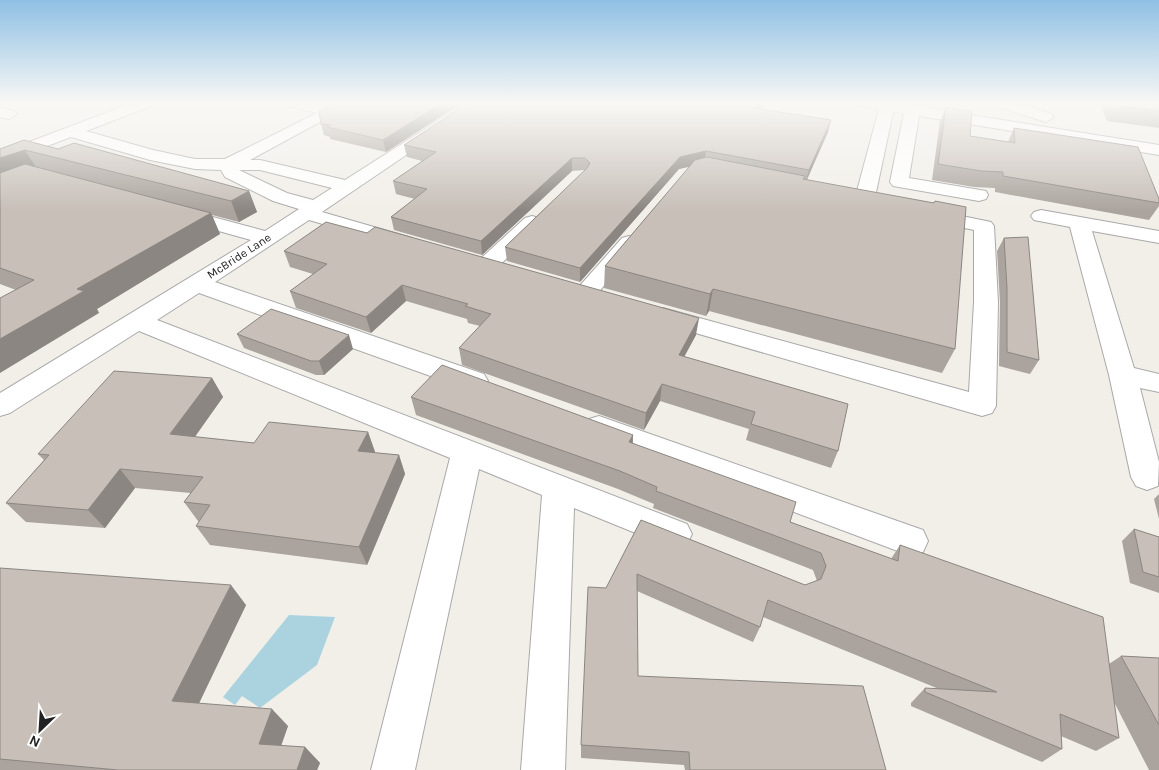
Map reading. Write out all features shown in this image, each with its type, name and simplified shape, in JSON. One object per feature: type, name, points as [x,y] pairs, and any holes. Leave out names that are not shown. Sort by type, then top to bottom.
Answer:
[{"type":"street","points":[[0,159],[53,139]]},
{"type":"street","points":[[96,139],[195,164],[260,165],[346,186]]},
{"type":"street","points":[[229,164],[278,139]]},
{"type":"street","name":"McBride Lane","points":[[0,406],[197,284],[420,139]]},
{"type":"street","points":[[864,202],[879,139]]},
{"type":"street","points":[[907,139],[899,182],[979,195]]},
{"type":"street","points":[[1099,139],[1159,150]]},
{"type":"street","points":[[1133,139],[1159,146]]},
{"type":"street","points":[[229,164],[231,173],[310,210],[419,246]]},
{"type":"street","points":[[161,209],[266,238]]},
{"type":"street","points":[[511,273],[476,263],[543,211]]},
{"type":"street","points":[[642,310],[982,406],[986,302],[984,226],[910,211]]},
{"type":"street","points":[[1041,216],[1159,237]]},
{"type":"street","points":[[560,287],[594,297],[645,222]]},
{"type":"street","points":[[1079,222],[1123,375],[1146,477]]},
{"type":"street","points":[[197,284],[502,392]]},
{"type":"street","points":[[138,321],[697,542]]},
{"type":"street","points":[[1123,375],[1159,383]]},
{"type":"street","points":[[577,419],[912,541]]},
{"type":"street","points":[[394,770],[467,452]]},
{"type":"street","points":[[543,770],[558,488]]},
{"type":"water","points":[[289,615],[335,617],[317,665],[260,708],[242,696],[235,705],[223,697]]},
{"type":"building","points":[[413,139],[823,139],[809,170],[706,151],[680,157],[580,268],[505,247],[587,168],[590,163],[585,158],[572,158],[481,241],[391,217],[427,189],[393,181],[436,152],[404,145]]},
{"type":"building","points":[[942,139],[989,139],[1015,143],[1015,139],[1085,139],[1138,147],[1159,203],[1003,176],[1003,172],[981,171],[938,164]]},
{"type":"building","points":[[24,140],[58,149],[74,143],[249,191],[231,201],[25,150],[0,158],[0,149]]},
{"type":"building","points":[[707,157],[805,176],[803,179],[966,207],[955,349],[713,289],[710,294],[605,266],[695,160]]},
{"type":"building","points":[[25,164],[211,213],[77,289],[84,291],[0,339],[0,298],[34,280],[0,268],[0,173]]},
{"type":"building","points":[[326,222],[367,233],[375,227],[699,318],[679,355],[848,404],[838,451],[751,424],[755,412],[662,384],[646,413],[459,348],[491,314],[465,306],[468,304],[402,285],[366,317],[290,291],[327,264],[284,251]]},
{"type":"building","points":[[1028,237],[1039,360],[1007,352],[1007,288],[1004,238]]},
{"type":"building","points":[[271,309],[349,335],[319,361],[311,361],[237,334]]},
{"type":"building","points":[[442,365],[633,435],[629,442],[796,502],[790,522],[898,561],[900,545],[1103,617],[1119,738],[1060,714],[1062,749],[925,692],[925,688],[997,692],[768,600],[760,627],[637,574],[638,676],[863,686],[886,770],[690,770],[689,752],[581,745],[588,587],[606,588],[641,520],[805,585],[821,579],[826,566],[821,553],[656,491],[657,487],[620,471],[411,397]]},
{"type":"building","points":[[114,371],[212,378],[170,434],[254,443],[269,422],[368,432],[358,451],[399,455],[359,547],[196,526],[210,505],[184,502],[203,477],[120,469],[88,510],[6,503],[49,455],[38,454]]},
{"type":"building","points":[[1134,529],[1159,537],[1159,577],[1143,572]]},
{"type":"building","points":[[0,568],[231,585],[172,701],[272,709],[259,744],[305,747],[297,770],[118,770],[0,759]]},
{"type":"building","points":[[1121,656],[1159,658],[1159,725]]}]
